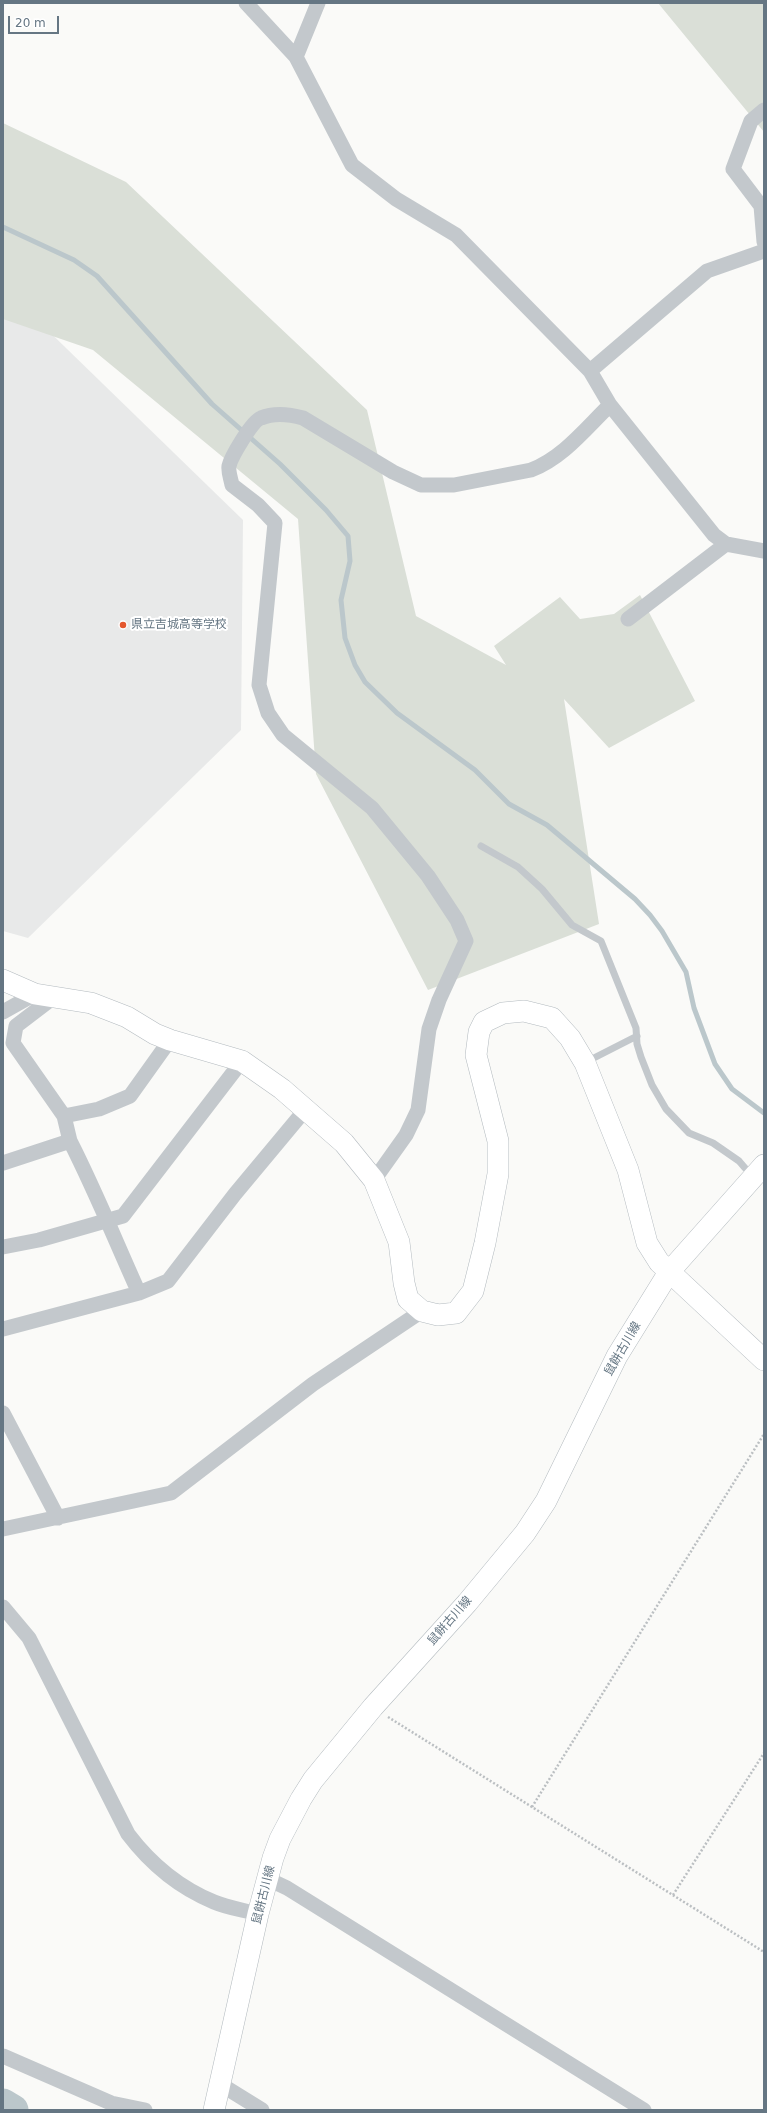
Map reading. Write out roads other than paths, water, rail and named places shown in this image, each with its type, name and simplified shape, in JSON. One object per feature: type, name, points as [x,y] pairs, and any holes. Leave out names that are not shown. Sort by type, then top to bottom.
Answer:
[{"type":"street","points":[[246,3],[296,57],[352,165],[396,199],[456,235],[590,371],[610,405],[714,535],[726,544],[764,551]]},
{"type":"street","points":[[296,57],[318,3]]},
{"type":"street","points":[[764,110],[751,121],[732,169],[760,206],[764,242]]},
{"type":"street","points":[[590,371],[707,271],[764,251]]},
{"type":"street","points":[[374,1180],[406,1135],[418,1110],[429,1029],[438,1000],[466,940],[457,920],[428,876],[372,808],[283,735],[268,713],[259,685],[275,523],[258,505],[232,485],[229,467],[240,446],[259,418],[284,413],[303,418],[409,481],[433,486],[454,485],[531,470],[541,466],[554,458],[610,405]]},
{"type":"street","points":[[628,619],[726,544]]},
{"type":"street","points":[[3,980],[45,996],[91,1003],[128,1017],[155,1034],[170,1040],[242,1061],[282,1089],[344,1143],[374,1180],[399,1242],[404,1283],[408,1299],[422,1311],[438,1315],[456,1313],[472,1291],[485,1243],[498,1174],[498,1141],[476,1055],[480,1032],[484,1022],[502,1013],[524,1011],[552,1018],[570,1038],[584,1063],[628,1170],[647,1243],[659,1262],[764,1360]]},
{"type":"street","points":[[3,1012],[45,996]]},
{"type":"street","points":[[45,996],[16,1026],[13,1043],[64,1116],[70,1141],[92,1184],[106,1221],[139,1293]]},
{"type":"street","points":[[64,1116],[99,1109],[130,1096],[170,1040]]},
{"type":"street","points":[[3,1247],[39,1240],[123,1216],[242,1061]]},
{"type":"street","points":[[3,1329],[139,1293],[168,1281],[235,1194],[305,1110]]},
{"type":"street","points":[[3,1163],[70,1141]]},
{"type":"street","name":"鼠餅古川線","points":[[214,2110],[258,1914],[280,1838],[301,1799],[313,1780],[374,1707],[467,1603],[525,1533],[546,1501],[617,1356],[669,1272],[756,1172]]},
{"type":"street","points":[[3,1529],[171,1493],[313,1384],[422,1311]]},
{"type":"street","points":[[3,1413],[58,1518]]},
{"type":"street","points":[[3,1607],[29,1638],[128,1834],[145,1856],[172,1879],[214,1902],[258,1914]]},
{"type":"street","points":[[268,1879],[287,1888],[644,2110]]},
{"type":"street","points":[[3,2056],[111,2103],[145,2110]]},
{"type":"street","points":[[220,2084],[262,2110]]},
{"type":"lane","points":[[481,846],[518,868],[542,889],[572,925],[601,941],[637,1036],[637,1044],[641,1057],[652,1085],[666,1110],[689,1133],[713,1143],[756,1172]]},
{"type":"lane","points":[[584,1063],[637,1036]]},
{"type":"waterway","points":[[3,227],[74,260],[97,276],[212,404],[280,464],[326,510],[348,536],[350,561],[341,600],[345,638],[355,665],[365,682],[397,713],[475,770],[509,804],[547,825],[635,899],[650,915],[662,931],[686,972],[694,1008],[715,1064],[732,1089],[764,1113]]},
{"type":"waterway","points":[[3,2104],[13,2110]]},
{"type":"place","name":"県立吉城高等学校","points":[[123,625]]}]
